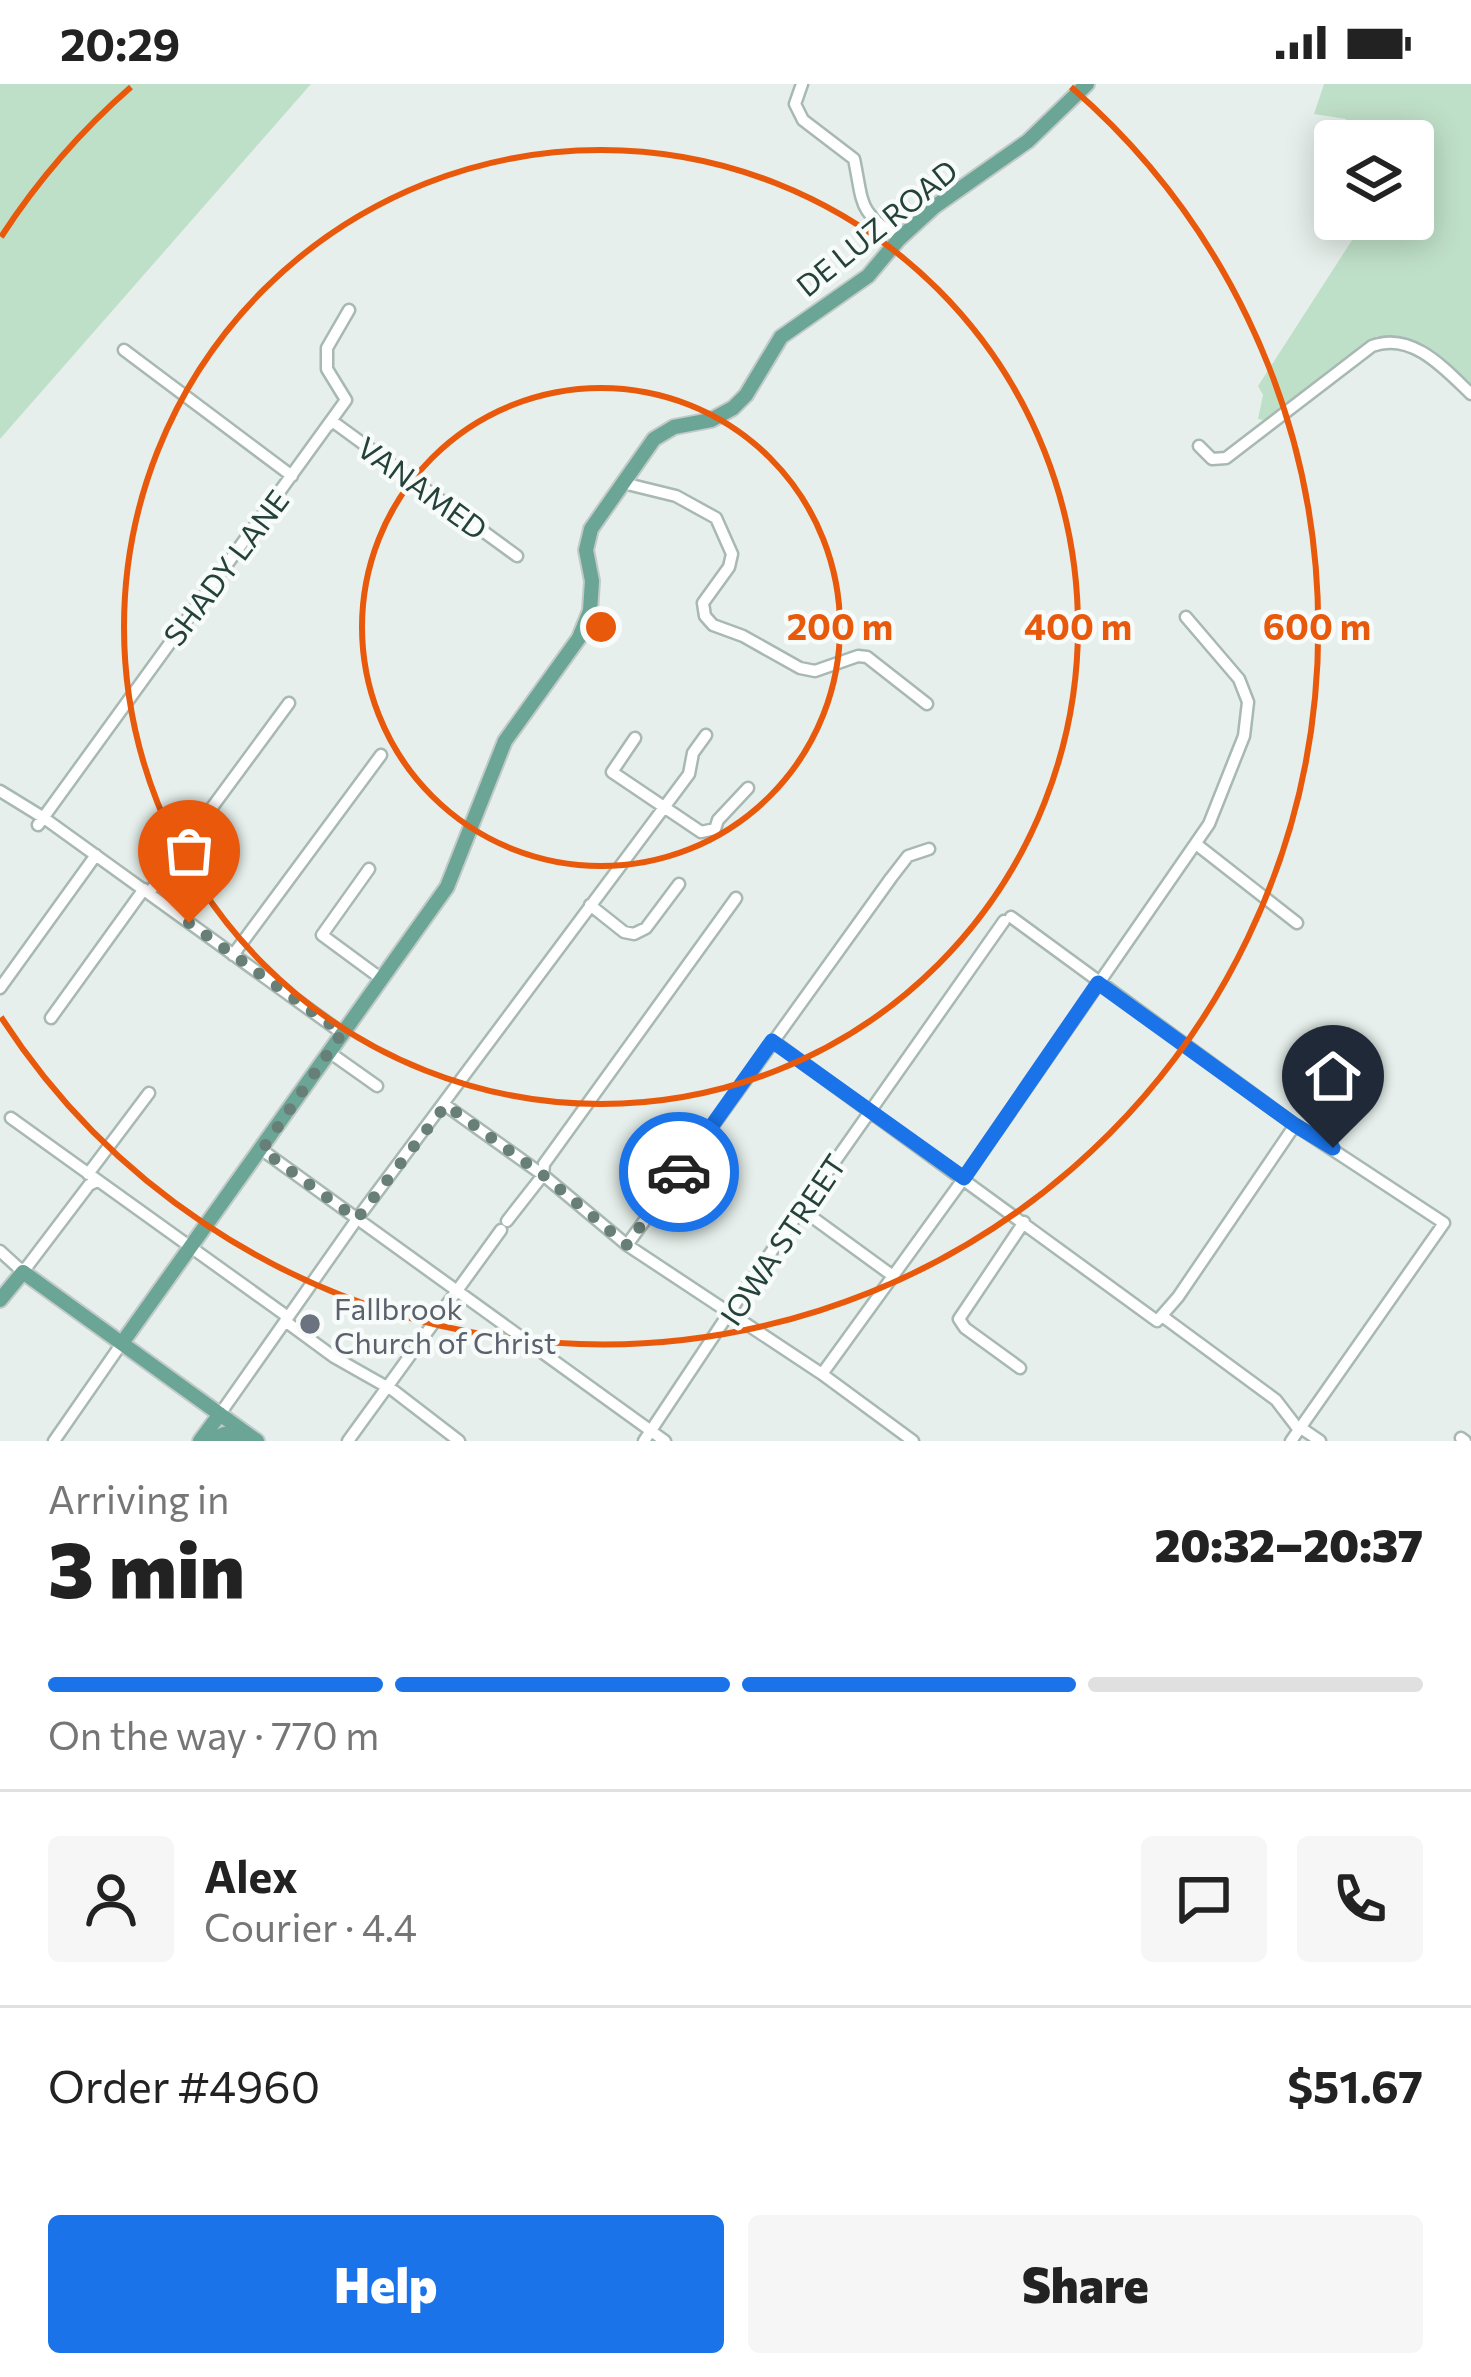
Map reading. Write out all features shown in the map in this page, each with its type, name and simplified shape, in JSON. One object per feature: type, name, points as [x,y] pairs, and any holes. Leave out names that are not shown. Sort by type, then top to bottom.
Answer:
[{"type":"main road","name":"DE LUZ ROAD","points":[[122,1343],[447,887],[506,741],[579,638],[590,611],[592,581],[586,550],[590,529],[654,439],[674,427],[711,420],[734,407],[781,337],[868,276],[934,207],[1028,141],[1088,84]]},
{"type":"main road","points":[[0,1300],[23,1271],[254,1439]]},
{"type":"main road","points":[[200,1441],[220,1414]]},
{"type":"main road","points":[[210,1441],[233,1433],[254,1439]]},
{"type":"street","points":[[802,84],[795,104],[803,120],[854,159],[860,204],[899,239]]},
{"type":"street","points":[[329,425],[346,400],[326,369],[327,348],[349,310]]},
{"type":"street","points":[[1199,446],[1212,459],[1226,458],[1384,341],[1438,361],[1471,394]]},
{"type":"street","points":[[124,350],[292,476]]},
{"type":"street","name":"VANAMED","points":[[329,425],[332,421],[517,556]]},
{"type":"street","name":"SHADY LANE","points":[[41,821],[329,425]]},
{"type":"street","points":[[622,483],[676,496],[716,518],[732,554],[729,567],[703,603],[713,625],[800,668],[815,671],[867,657],[927,704]]},
{"type":"street","points":[[822,1374],[1209,824],[1244,736],[1248,702],[1239,679],[1186,617]]},
{"type":"street","points":[[51,1018],[289,703]]},
{"type":"street","points":[[220,1414],[357,1219],[689,774],[693,752],[706,735]]},
{"type":"street","points":[[635,738],[612,772],[701,832],[709,832],[748,788]]},
{"type":"street","points":[[233,955],[381,755]]},
{"type":"street","points":[[0,790],[342,1033]]},
{"type":"street","points":[[1196,844],[1297,923]]},
{"type":"street","points":[[627,1245],[908,856],[929,849]]},
{"type":"street","points":[[0,988],[96,855]]},
{"type":"street","points":[[369,869],[322,935],[380,977]]},
{"type":"street","points":[[590,904],[624,932],[634,934],[646,928],[679,884]]},
{"type":"street","points":[[348,1441],[543,1175],[544,1164],[633,1036],[736,898]]},
{"type":"street","name":"IOWA STREET","points":[[647,1436],[869,1110],[1007,919],[1098,983]]},
{"type":"street","points":[[1098,983],[1295,1125],[1444,1223],[1291,1441]]},
{"type":"street","points":[[772,1041],[1276,1400],[1300,1429],[1320,1441]]},
{"type":"street","points":[[329,1052],[377,1086]]},
{"type":"street","points":[[0,1251],[23,1271],[89,1185],[149,1093]]},
{"type":"street","points":[[446,1105],[543,1175],[627,1245],[822,1374],[913,1441]]},
{"type":"street","points":[[11,1118],[459,1441]]},
{"type":"street","points":[[1159,1319],[1295,1125]]},
{"type":"street","points":[[262,1150],[647,1436],[665,1441]]},
{"type":"street","points":[[801,1209],[893,1276]]},
{"type":"street","points":[[1020,1368],[964,1328],[959,1318],[1024,1222]]},
{"type":"street","points":[[54,1441],[122,1343]]},
{"type":"green space","points":[[0,84],[311,84],[0,439]]},
{"type":"green space","points":[[1324,84],[1471,84],[1471,386],[1429,350],[1405,339],[1377,336],[1264,420],[1258,419],[1263,395],[1258,386],[1352,240],[1434,240],[1434,120],[1346,120],[1314,114]]},
{"type":"way so far","points":[[189,923],[342,1033],[262,1150],[357,1219],[446,1105],[543,1175],[627,1245],[679,1172]]},
{"type":"place","name":"Fallbrook Church of Christ","points":[[310,1324]]},
{"type":"route","points":[[679,1172],[772,1041],[964,1178],[1098,983],[1333,1148]]}]
